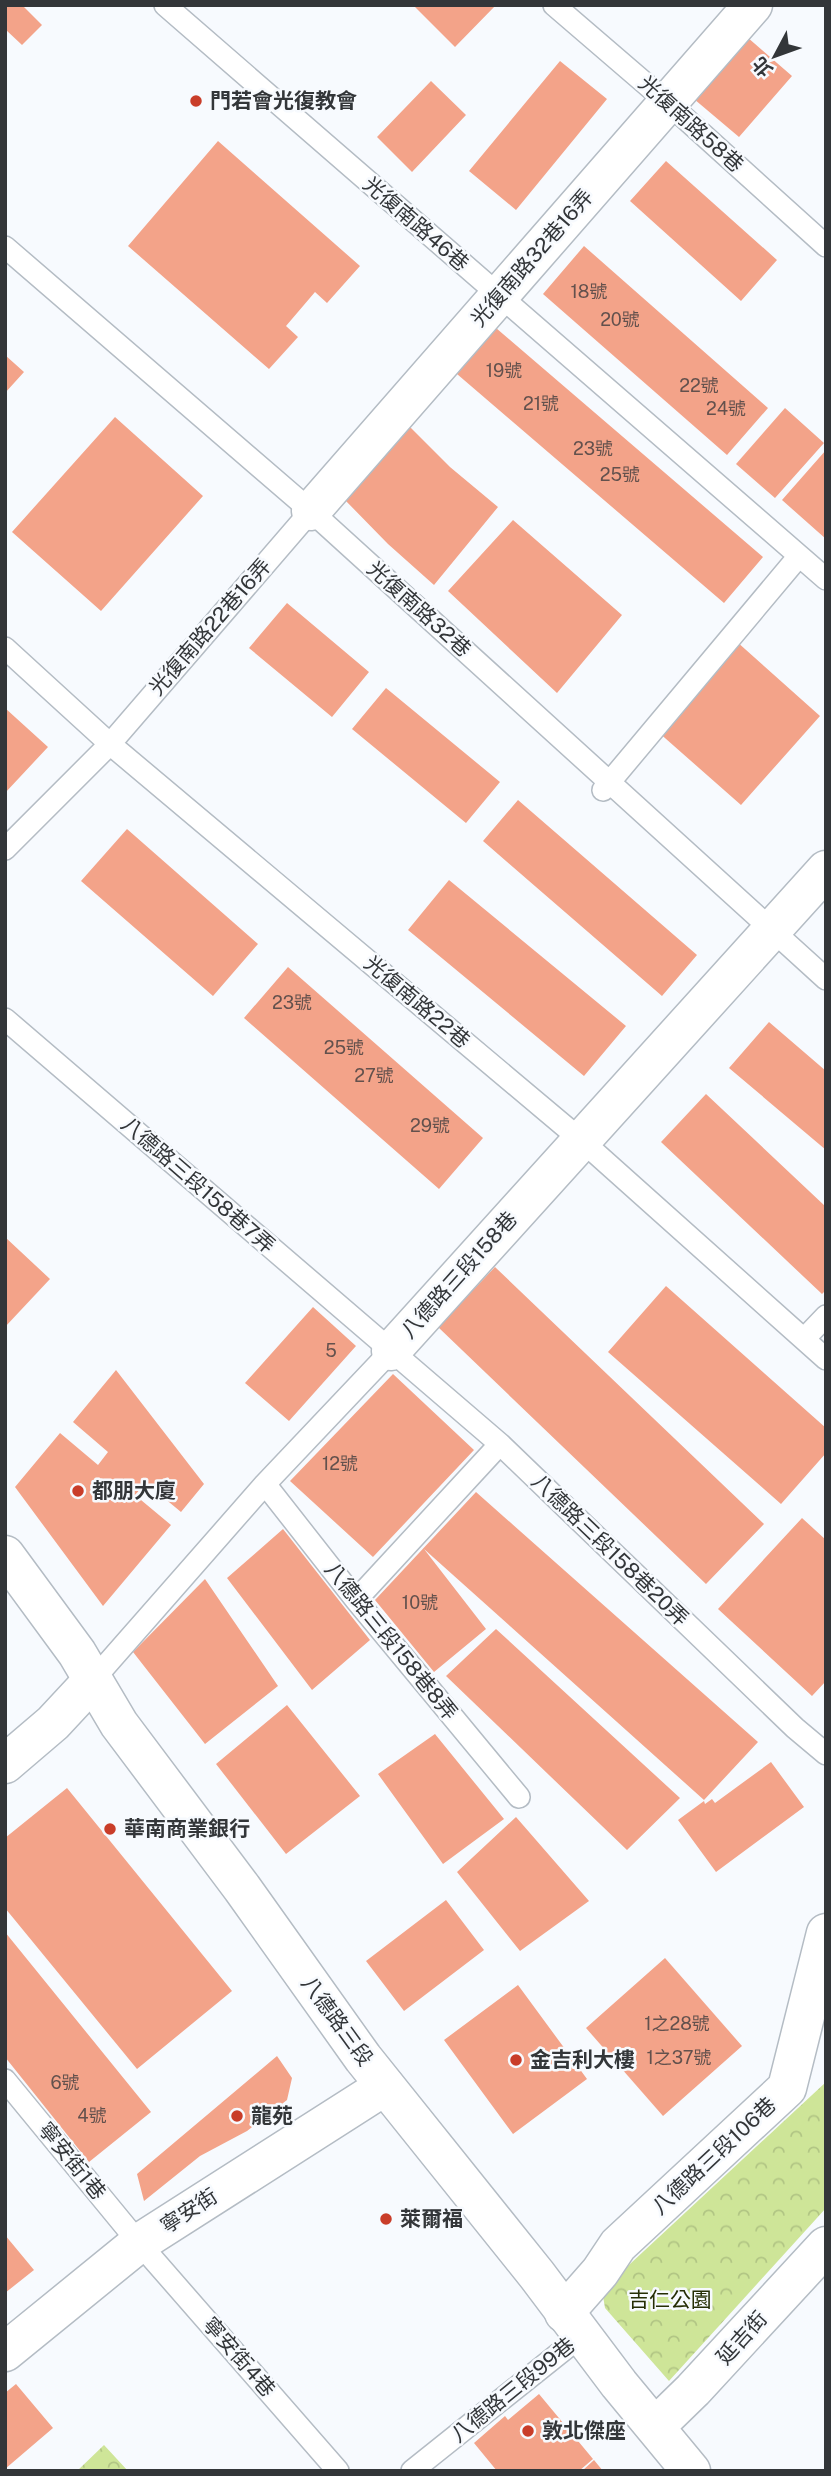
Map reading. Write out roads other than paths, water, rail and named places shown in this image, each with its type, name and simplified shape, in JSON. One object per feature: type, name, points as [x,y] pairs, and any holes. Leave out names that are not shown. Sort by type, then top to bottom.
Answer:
[{"type":"street","name":"光復南路32巷16弄","points":[[310,511],[753,5]]},
{"type":"street","name":"八德路三段158巷","points":[[391,1351],[826,870]]},
{"type":"street","name":"八德路三段","points":[[5,1555],[76,1653],[119,1724],[385,2086],[691,2471]]},
{"type":"street","points":[[5,1764],[53,1723],[93,1680]]},
{"type":"street","name":"八德路三段106巷","points":[[573,2325],[600,2272],[618,2245],[787,2088],[826,1933]]},
{"type":"street","name":"寧安街","points":[[5,2352],[139,2243],[385,2086]]},
{"type":"street","name":"延吉街","points":[[655,2427],[693,2390],[826,2246]]},
{"type":"lane","name":"光復南路46巷","points":[[165,5],[826,579]]},
{"type":"lane","name":"光復南路58巷","points":[[554,5],[668,103],[826,246]]},
{"type":"lane","name":"光復南路32巷","points":[[5,247],[310,511],[607,787],[826,979]]},
{"type":"lane","name":"光復南路22巷16弄","points":[[5,849],[110,744],[310,511]]},
{"type":"lane","points":[[607,787],[799,556]]},
{"type":"lane","name":"光復南路22巷","points":[[5,648],[110,744],[581,1140],[826,1359]]},
{"type":"lane","name":"八德路三段158巷7弄","points":[[5,1019],[391,1351]]},
{"type":"lane","points":[[804,1339],[826,1316]]},
{"type":"lane","name":"八德路三段158巷20弄","points":[[391,1351],[500,1444],[795,1728],[826,1754]]},
{"type":"lane","name":"八德路三段158巷","points":[[93,1680],[265,1484],[391,1351]]},
{"type":"lane","points":[[356,1600],[500,1444]]},
{"type":"lane","name":"八德路三段158巷8弄","points":[[265,1484],[356,1600],[519,1797]]},
{"type":"lane","name":"寧安街1巷","points":[[5,2080],[139,2243]]},
{"type":"lane","name":"寧安街4巷","points":[[139,2243],[338,2471]]},
{"type":"lane","name":"八德路三段99巷","points":[[412,2471],[573,2325]]},
{"type":"place","name":"門若會光復教會","points":[[196,101]]},
{"type":"place","name":"都朋大廈","points":[[78,1491]]},
{"type":"place","name":"華南商業銀行","points":[[110,1829]]},
{"type":"place","name":"金吉利大樓","points":[[516,2060]]},
{"type":"place","name":"龍苑","points":[[237,2116]]},
{"type":"place","name":"萊爾福","points":[[386,2219]]},
{"type":"place","name":"敦北傑座","points":[[528,2431]]},
{"type":"park label","name":"吉仁公園","points":[[670,2300]]}]
